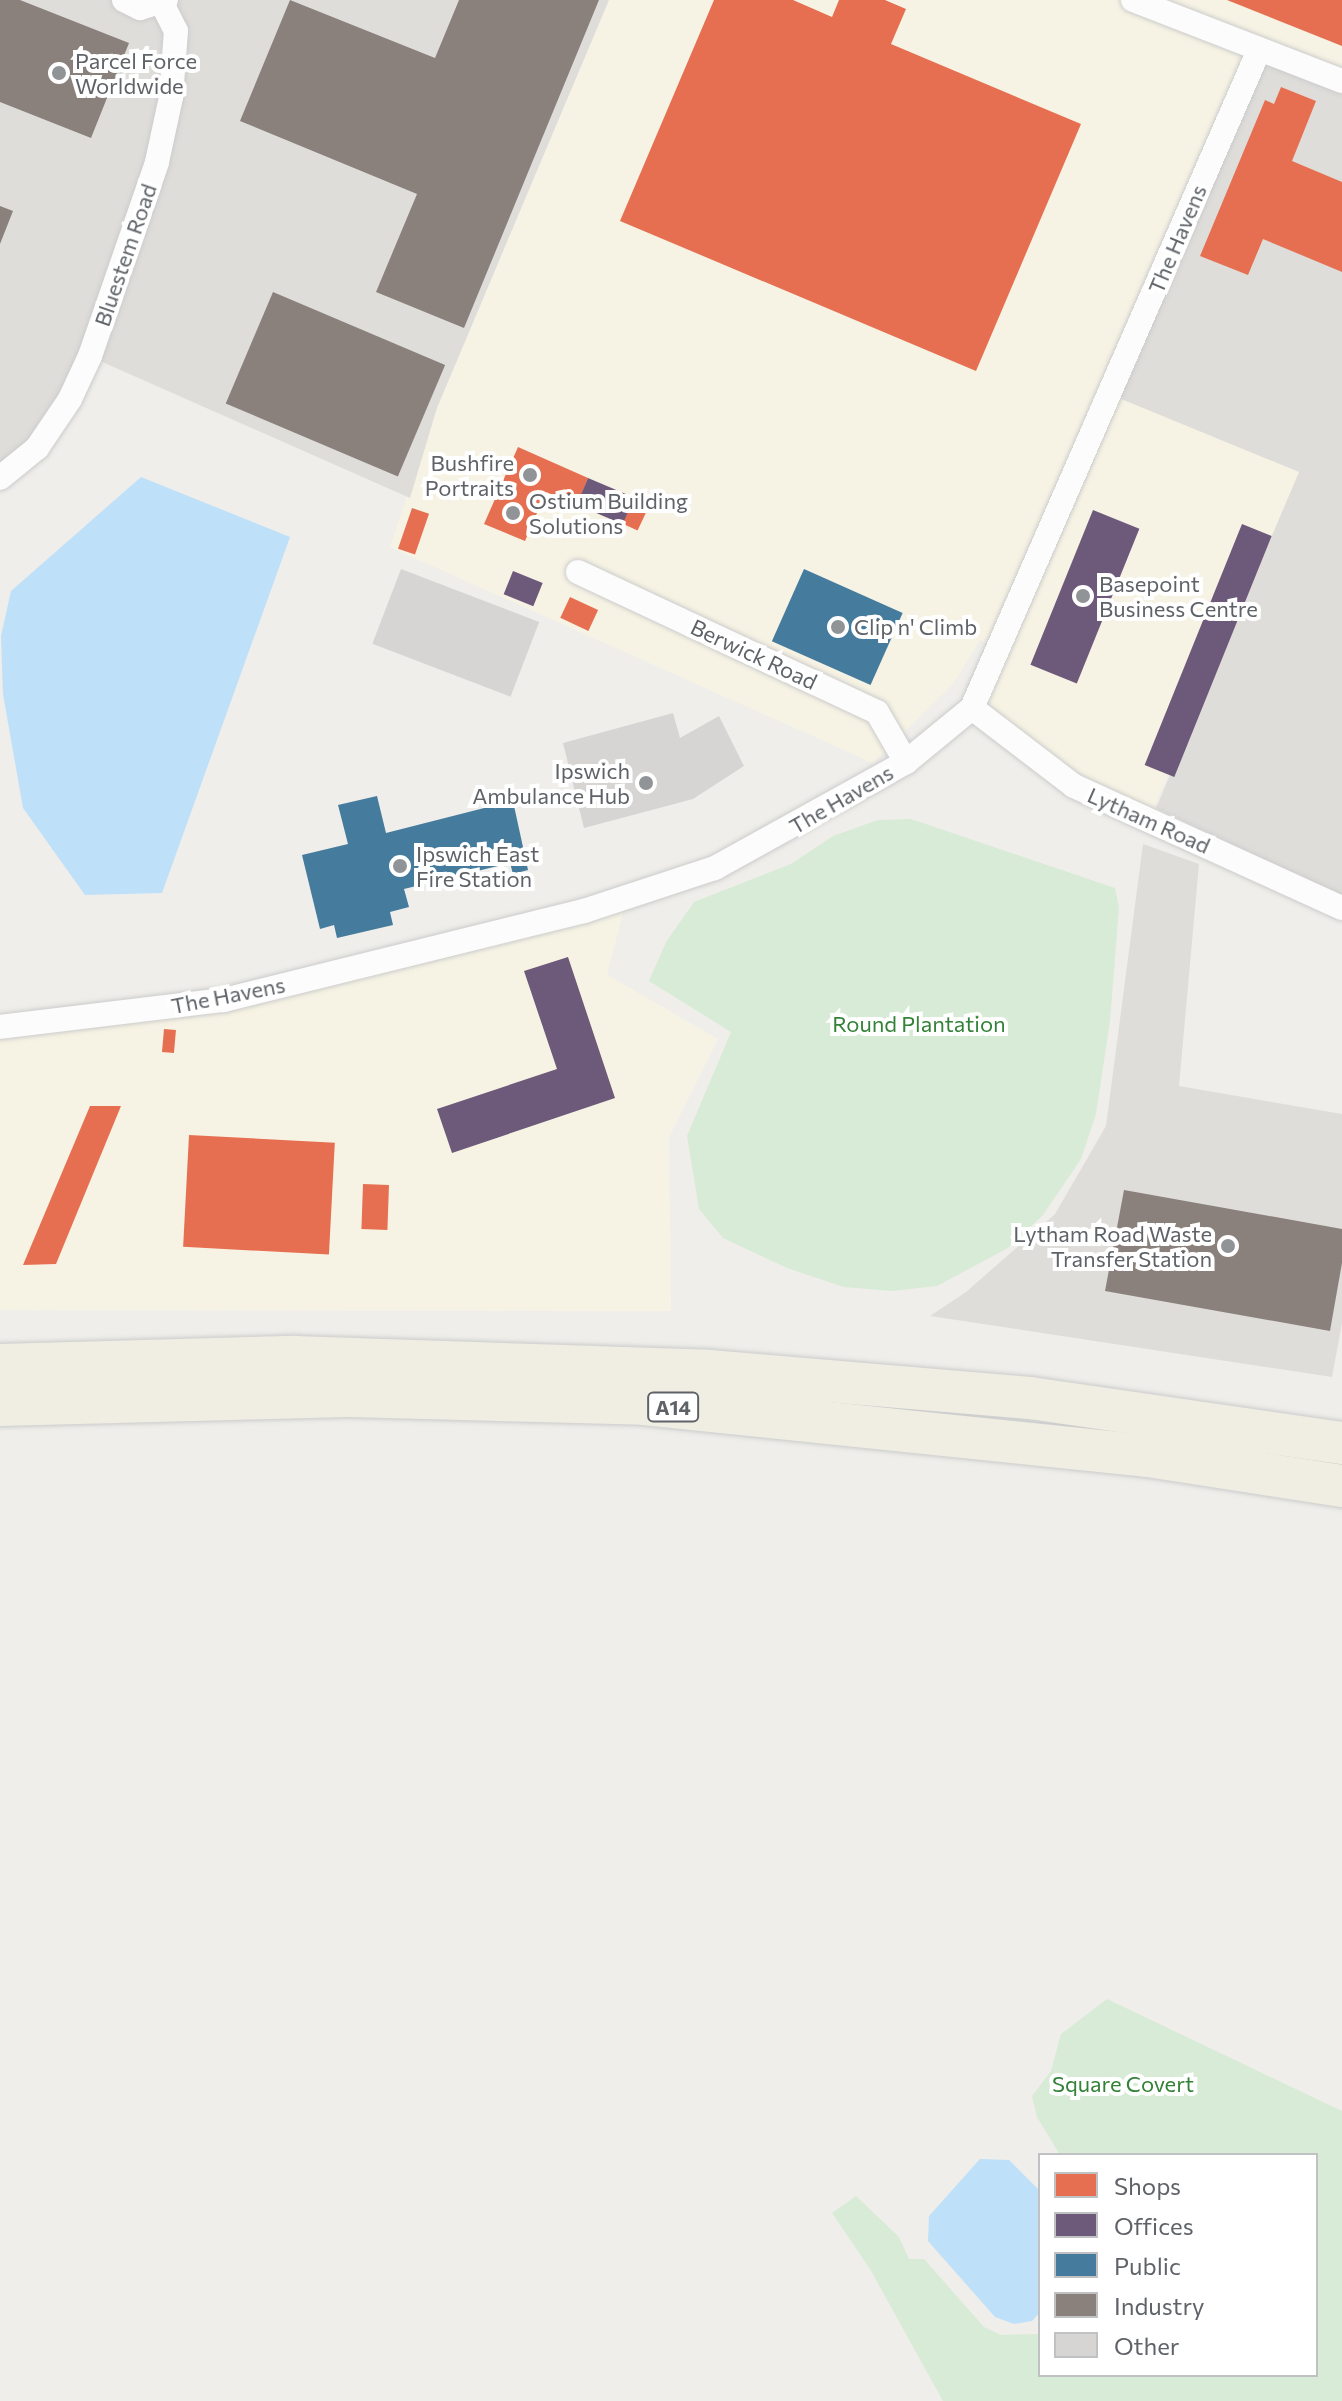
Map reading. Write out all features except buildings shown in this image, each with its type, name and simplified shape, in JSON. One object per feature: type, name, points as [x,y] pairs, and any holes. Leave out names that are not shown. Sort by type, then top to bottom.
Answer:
[{"type":"highway","name":"A14","points":[[0,1365],[295,1357],[709,1371],[1030,1398],[1342,1443]]},
{"type":"highway","name":"A14","points":[[0,1405],[348,1396],[644,1404],[1148,1456],[1342,1486]]},
{"type":"street","points":[[124,0],[140,8],[164,2]]},
{"type":"street","points":[[1133,0],[1342,81]]},
{"type":"street","name":"Bluestem Road","points":[[0,478],[37,448],[70,399],[149,187],[172,84],[176,31],[164,2]]},
{"type":"street","name":"The Havens","points":[[0,1027],[224,1000],[584,911],[715,868],[906,762],[972,708],[1259,50]]},
{"type":"street","name":"Berwick Road","points":[[578,572],[877,712],[906,762]]},
{"type":"street","name":"Lytham Road","points":[[972,708],[1074,786],[1342,908]]},
{"type":"shaded area","points":[[0,0],[609,0],[437,408],[410,498],[91,357],[0,478]]},
{"type":"shaded area","points":[[609,0],[1342,0],[1342,87],[1110,394],[1300,472],[1148,820],[972,708],[997,648],[980,640],[953,684],[873,763],[390,547],[437,408]]},
{"type":"shaded area","points":[[1259,50],[1342,87],[1342,896],[1156,808],[1299,472],[1109,394]]},
{"type":"shaded area","points":[[1143,844],[1199,864],[1179,1086],[1342,1114],[1342,1323],[1332,1377],[930,1316],[966,1292],[1055,1214],[1106,1126]]},
{"type":"shaded area","points":[[627,897],[607,975],[718,1039],[669,1137],[671,1311],[0,1310],[0,1027],[224,1000]]},
{"type":"green space","name":"Round Plantation","points":[[911,819],[1115,888],[1119,907],[1110,1021],[1096,1114],[1081,1159],[1043,1215],[1008,1248],[937,1286],[892,1291],[844,1287],[787,1268],[723,1238],[699,1209],[687,1136],[731,1032],[649,981],[666,942],[694,902],[791,864],[833,836],[878,820]]},
{"type":"green space","name":"Square Covert","points":[[1107,1999],[1342,2111],[1342,2401],[943,2401],[870,2269],[832,2213],[856,2196],[899,2237],[909,2259],[924,2259],[984,2327],[1001,2335],[1038,2334],[1038,2377],[1318,2377],[1318,2153],[1059,2153],[1037,2117],[1032,2096],[1051,2071],[1061,2034]]},
{"type":"water","points":[[141,477],[290,537],[162,893],[85,895],[23,808],[3,694],[1,636],[11,591]]},
{"type":"water","points":[[980,2159],[1009,2160],[1038,2189],[1038,2314],[1032,2321],[1014,2324],[995,2317],[928,2241],[929,2216]]},
{"type":"place","name":"Parcel Force Worldwide","points":[[59,73]]},
{"type":"place","name":"Bushfire Portraits","points":[[530,475]]},
{"type":"place","name":"Ostium Building Solutions","points":[[513,513]]},
{"type":"place","name":"Basepoint Business Centre","points":[[1083,596]]},
{"type":"place","name":"Clip n' Climb","points":[[838,627]]},
{"type":"place","name":"Ipswich Ambulance Hub","points":[[646,783]]},
{"type":"place","name":"Ipswich East Fire Station","points":[[400,866]]},
{"type":"place","name":"Lytham Road Waste Transfer Station","points":[[1228,1246]]}]
